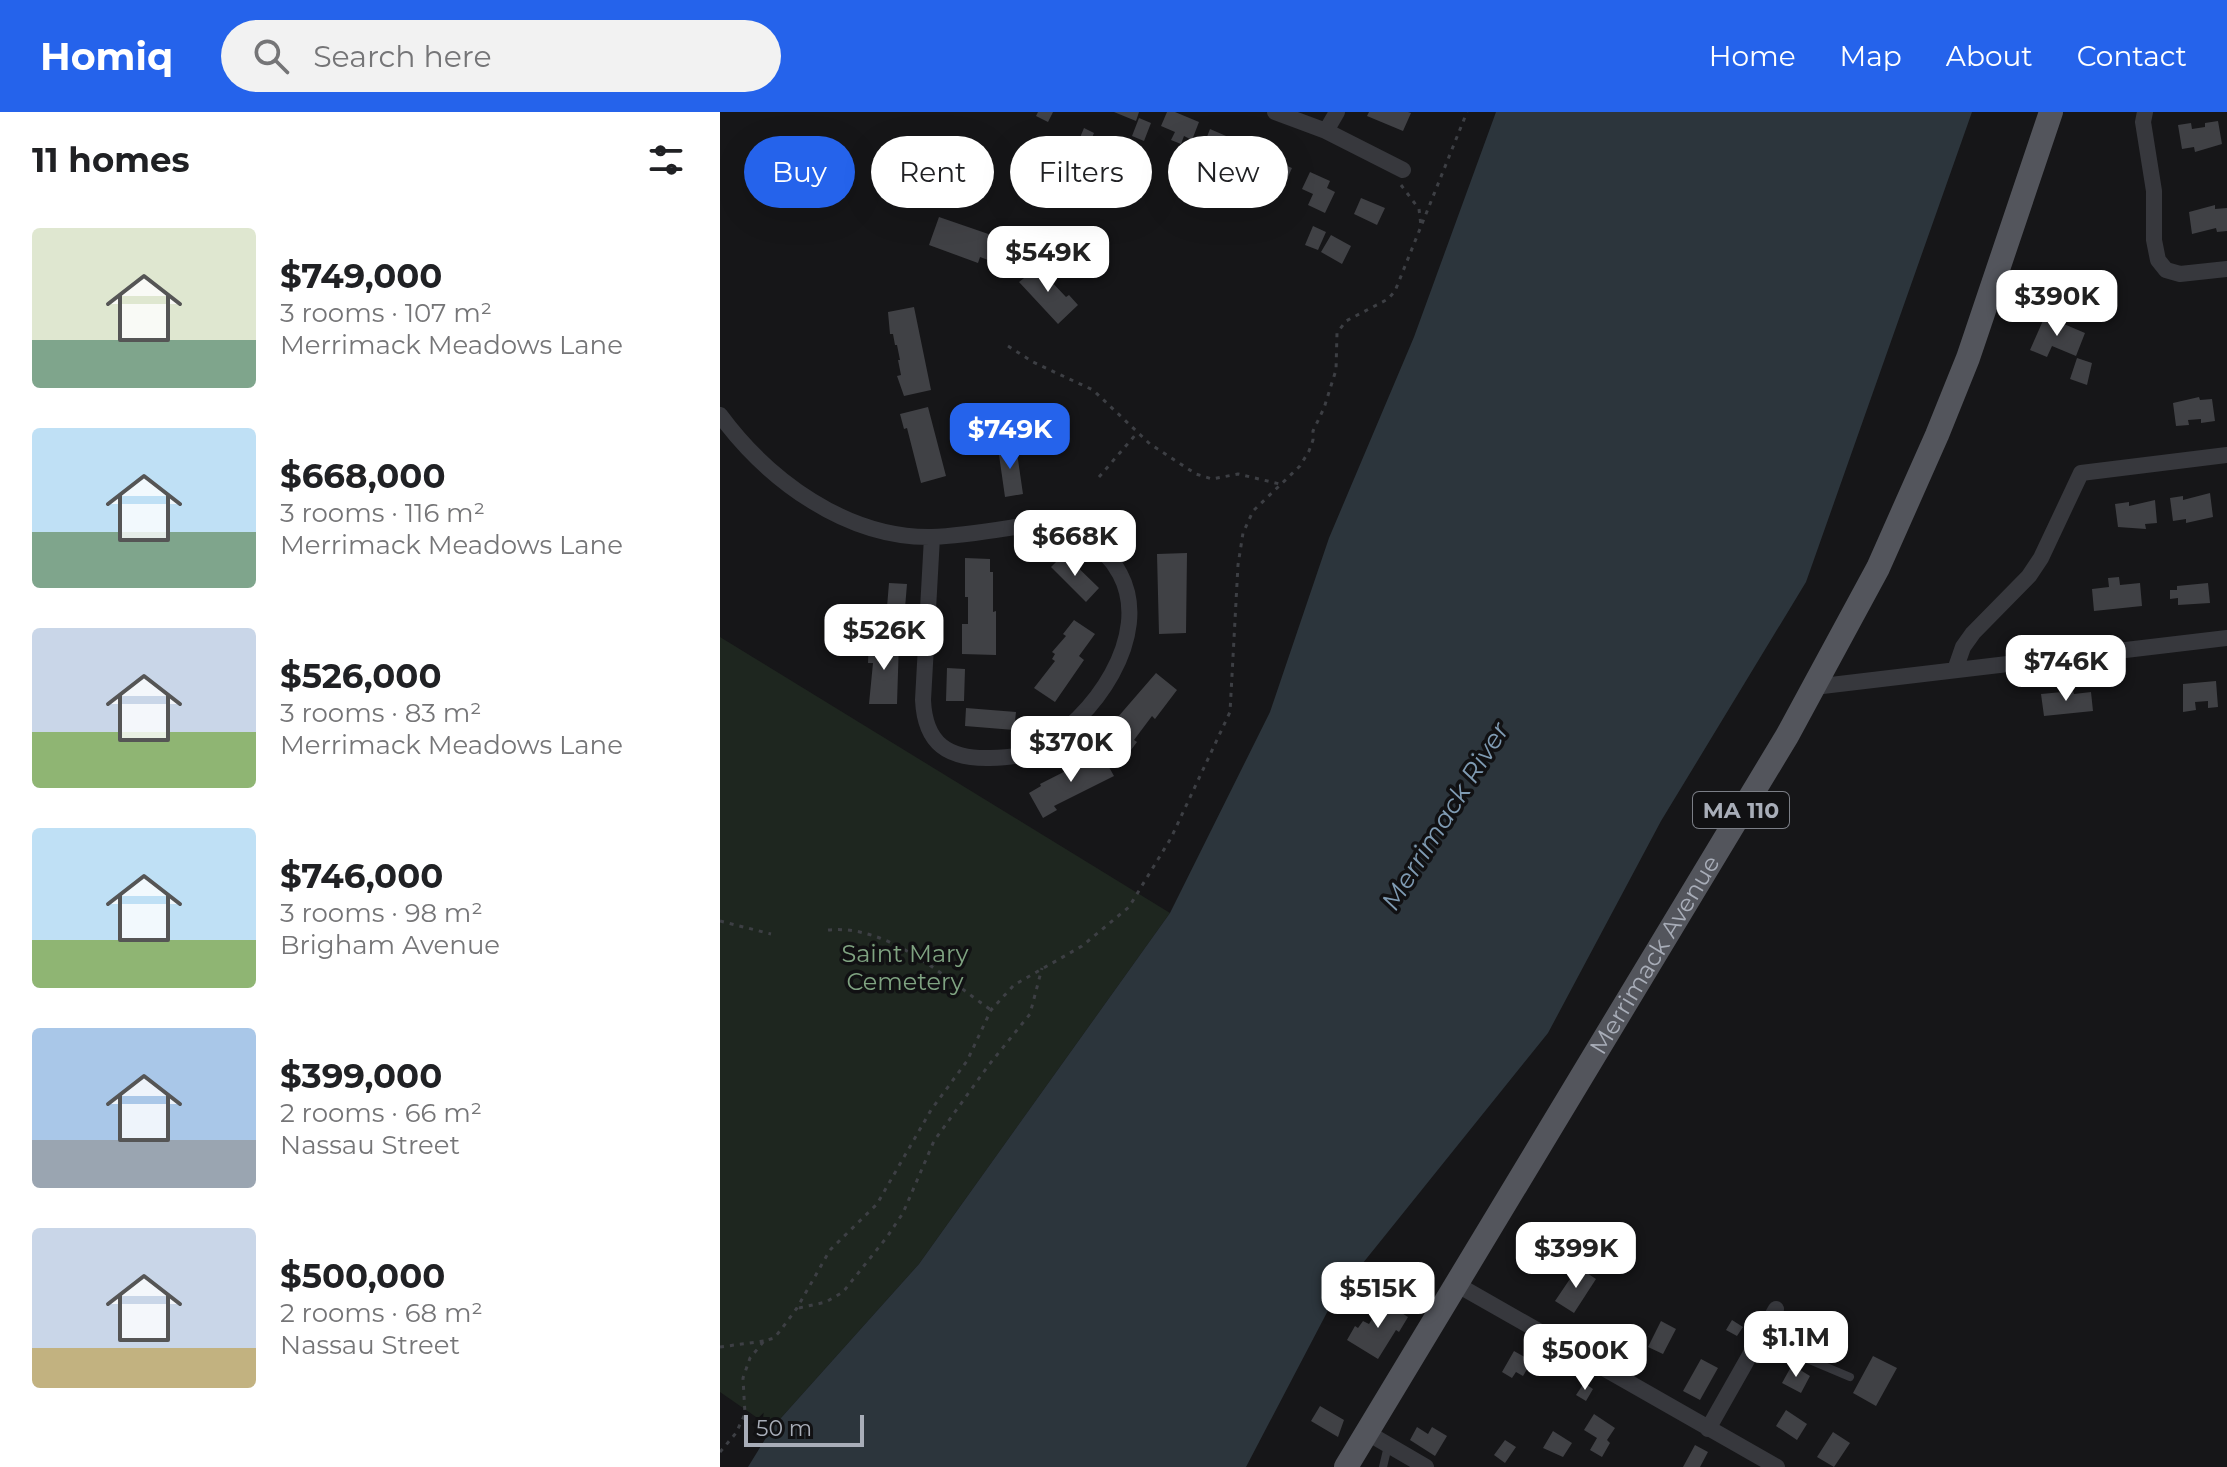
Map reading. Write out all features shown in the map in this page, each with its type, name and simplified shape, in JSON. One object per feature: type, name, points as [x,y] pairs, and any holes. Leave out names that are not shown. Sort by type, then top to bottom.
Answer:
[{"type":"main road","name":"Merrimack Avenue","points":[[1346,1467],[1787,736],[1878,568],[1968,358],[2051,112]]},
{"type":"street","points":[[1275,112],[1326,131],[1403,170]]},
{"type":"street","points":[[1326,131],[1337,112]]},
{"type":"street","points":[[2145,112],[2143,122],[2152,181],[2154,248],[2161,266],[2180,274],[2227,269]]},
{"type":"street","points":[[720,415],[758,460],[805,498],[830,511],[886,531],[932,537],[1035,524],[1051,525],[1090,541],[1116,566],[1124,580],[1131,615],[1123,653],[1080,717],[1065,731],[1034,750],[998,758],[959,756],[942,747],[931,734],[924,717],[923,700],[932,537]]},
{"type":"street","points":[[1955,670],[1963,647],[1973,633],[2029,576],[2041,558],[2081,473],[2227,455]]},
{"type":"street","points":[[1814,687],[2227,638]]},
{"type":"street","points":[[1456,1284],[1777,1467]]},
{"type":"street","points":[[1708,1429],[1776,1309]]},
{"type":"street","points":[[1366,1432],[1426,1467]]},
{"type":"lane","points":[[1759,1338],[1850,1377]]},
{"type":"lane","points":[[1383,1467],[1388,1445]]},
{"type":"path","points":[[720,1347],[774,1338],[797,1308],[830,1250],[877,1204],[931,1110],[967,1061],[991,1010],[1014,985],[1082,946],[1129,907],[1171,838],[1230,712],[1238,565],[1243,533],[1253,511],[1300,466],[1313,440],[1315,426],[1336,370],[1337,333],[1346,321],[1388,299],[1395,291],[1467,112]]},
{"type":"path","points":[[1403,170],[1401,184],[1419,209],[1421,230]]},
{"type":"path","points":[[1008,346],[1033,362],[1093,390],[1137,433],[1173,460],[1205,478],[1218,479],[1238,474],[1281,484]]},
{"type":"path","points":[[1099,477],[1137,433]]},
{"type":"path","points":[[720,921],[771,934]]},
{"type":"path","points":[[828,930],[847,928],[891,941],[991,1010]]},
{"type":"path","points":[[797,1308],[814,1306],[843,1292],[887,1237],[903,1213],[934,1141],[1030,1014],[1042,968]]},
{"type":"path","points":[[720,1452],[736,1433],[745,1414],[743,1378],[750,1358],[764,1341]]},
{"type":"green space","name":"Saint Mary Cemetery","points":[[720,637],[1170,913],[919,1264],[772,1428],[720,1392]]},
{"type":"water","name":"Merrimack River","points":[[1496,112],[1972,112],[1806,582],[1661,821],[1548,1033],[1334,1299],[1246,1467],[748,1467],[772,1428],[919,1264],[1170,913],[1270,712],[1329,538],[1414,337]]},
{"type":"building","points":[[1038,112],[1053,112],[1048,122],[1036,116]]},
{"type":"building","points":[[1114,112],[1139,112],[1136,121]]},
{"type":"building","points":[[1167,112],[1199,122],[1194,136],[1173,136],[1175,132],[1161,126]]},
{"type":"building","points":[[1369,112],[1411,113],[1403,131],[1367,116]]},
{"type":"building","points":[[1139,118],[1151,123],[1146,136],[1132,136]]},
{"type":"building","points":[[2218,121],[2222,144],[2195,152],[2194,147],[2182,149],[2178,125],[2191,123],[2192,129]]},
{"type":"building","points":[[1084,128],[1094,133],[1093,136],[1081,136]]},
{"type":"building","points":[[1210,129],[1226,136],[1207,136]]},
{"type":"building","points":[[1310,172],[1330,181],[1327,188],[1335,192],[1325,213],[1308,205],[1313,194],[1302,189]]},
{"type":"building","points":[[1361,198],[1385,208],[1377,225],[1354,214]]},
{"type":"building","points":[[2215,205],[2215,209],[2227,208],[2227,231],[2217,232],[2216,228],[2192,234],[2189,212]]},
{"type":"building","points":[[939,217],[1016,241],[1007,267],[980,257],[978,263],[929,245]]},
{"type":"building","points":[[1313,226],[1326,232],[1318,250],[1305,245]]},
{"type":"building","points":[[1331,235],[1351,246],[1342,264],[1321,252]]},
{"type":"building","points":[[1042,264],[1050,274],[1047,277],[1078,305],[1058,324],[1019,282]]},
{"type":"building","points":[[914,307],[931,390],[904,396],[897,376],[901,375],[900,360],[893,334],[890,334],[888,312]]},
{"type":"building","points":[[2045,316],[2085,333],[2076,356],[2052,346],[2047,357],[2030,350]]},
{"type":"building","points":[[2077,358],[2092,363],[2087,385],[2070,379]]},
{"type":"building","points":[[2199,397],[2200,400],[2212,399],[2215,421],[2201,423],[2201,419],[2188,420],[2189,425],[2176,426],[2173,403]]},
{"type":"building","points":[[928,407],[946,476],[921,483],[907,428],[904,429],[900,414]]},
{"type":"building","points":[[1016,446],[1023,494],[1005,497],[998,448]]},
{"type":"building","points":[[2210,493],[2213,517],[2186,523],[2186,519],[2173,521],[2170,498],[2183,496],[2183,500]]},
{"type":"building","points":[[2155,500],[2157,523],[2145,524],[2146,529],[2118,527],[2115,504],[2129,502],[2129,506]]},
{"type":"building","points":[[1187,553],[1186,633],[1159,634],[1157,554]]},
{"type":"building","points":[[1064,554],[1099,588],[1086,602],[1051,567]]},
{"type":"building","points":[[965,558],[990,559],[993,612],[996,611],[996,655],[962,654],[962,624],[968,624]]},
{"type":"building","points":[[2119,577],[2120,585],[2140,583],[2142,606],[2094,611],[2092,589],[2109,587],[2108,578]]},
{"type":"building","points":[[889,583],[907,584],[905,608],[887,607]]},
{"type":"building","points":[[2208,583],[2210,603],[2178,605],[2178,598],[2170,599],[2170,590],[2177,590],[2177,586]]},
{"type":"building","points":[[1074,620],[1095,634],[1079,656],[1084,660],[1055,702],[1034,688],[1055,661],[1052,652],[1066,636],[1063,634]]},
{"type":"building","points":[[869,640],[899,641],[897,704],[869,704],[873,663],[868,663]]},
{"type":"building","points":[[947,668],[965,669],[964,701],[946,701]]},
{"type":"building","points":[[1156,673],[1177,690],[1155,719],[1152,716],[1134,740],[1137,742],[1128,754],[1106,738],[1114,727],[1111,725]]},
{"type":"building","points":[[2216,681],[2218,707],[2208,708],[2208,701],[2195,702],[2196,710],[2183,712],[2183,684]]},
{"type":"building","points":[[2073,691],[2074,694],[2091,692],[2093,711],[2044,716],[2041,694]]},
{"type":"building","points":[[966,708],[1016,712],[1014,730],[965,726]]},
{"type":"building","points":[[1101,753],[1114,776],[1054,806],[1057,810],[1043,818],[1029,793],[1040,784]]},
{"type":"building","points":[[1578,1267],[1596,1279],[1574,1313],[1555,1301]]},
{"type":"building","points":[[1383,1301],[1408,1317],[1378,1359],[1347,1340],[1355,1326],[1358,1328],[1363,1321],[1369,1324]]},
{"type":"building","points":[[1732,1320],[1743,1327],[1737,1336],[1726,1330]]},
{"type":"building","points":[[1661,1321],[1676,1329],[1663,1354],[1648,1347]]},
{"type":"building","points":[[1514,1351],[1532,1361],[1523,1376],[1516,1372],[1512,1378],[1502,1372]]},
{"type":"building","points":[[1873,1356],[1897,1368],[1876,1406],[1853,1393]]},
{"type":"building","points":[[1701,1359],[1718,1368],[1700,1400],[1683,1391]]},
{"type":"building","points":[[1792,1365],[1810,1376],[1801,1393],[1782,1383]]},
{"type":"building","points":[[1584,1383],[1593,1389],[1586,1401],[1576,1395]]},
{"type":"building","points":[[1320,1406],[1344,1420],[1338,1437],[1311,1421]]},
{"type":"building","points":[[1786,1410],[1807,1424],[1797,1440],[1776,1426]]},
{"type":"building","points":[[1594,1414],[1615,1428],[1602,1457],[1590,1450],[1597,1438],[1584,1430]]},
{"type":"building","points":[[1417,1427],[1428,1434],[1432,1427],[1447,1436],[1435,1456],[1410,1440]]},
{"type":"building","points":[[1553,1431],[1572,1443],[1563,1457],[1543,1448]]},
{"type":"building","points":[[1833,1432],[1850,1443],[1834,1467],[1817,1457]]},
{"type":"building","points":[[1505,1440],[1516,1447],[1505,1463],[1494,1455]]},
{"type":"building","points":[[1695,1445],[1708,1452],[1700,1467],[1683,1467]]}]
